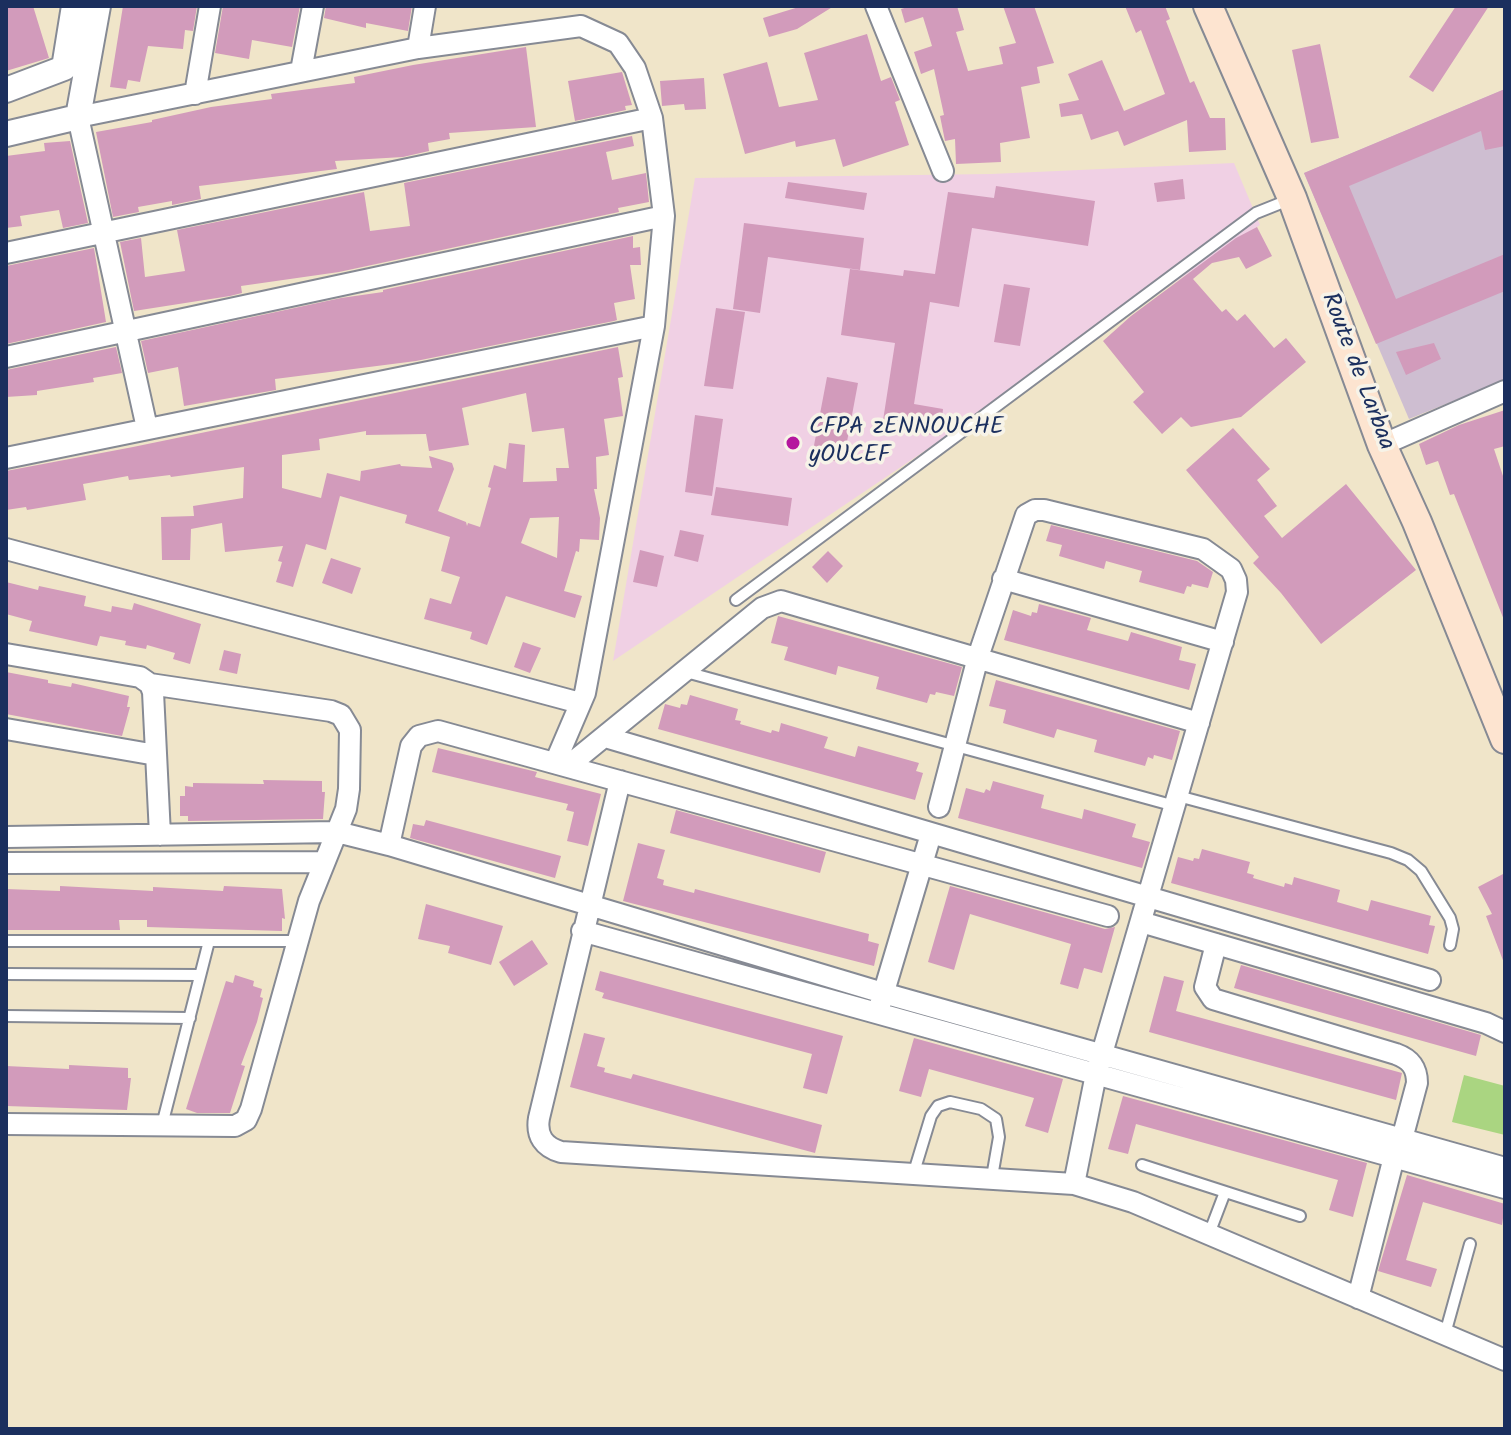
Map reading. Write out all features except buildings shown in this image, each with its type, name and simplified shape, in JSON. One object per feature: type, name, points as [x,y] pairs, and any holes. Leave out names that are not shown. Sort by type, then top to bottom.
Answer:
[{"type":"main road","name":"Route de Larbaa","points":[[1208,6],[1292,198],[1382,445],[1417,522],[1505,739]]},
{"type":"street","points":[[6,90],[64,68],[74,6]]},
{"type":"street","points":[[98,6],[78,117],[147,428]]},
{"type":"street","points":[[195,94],[210,6]]},
{"type":"street","points":[[301,71],[313,6]]},
{"type":"street","points":[[418,48],[425,6]]},
{"type":"street","points":[[876,6],[943,171]]},
{"type":"street","points":[[6,134],[418,48],[581,26],[618,43],[635,68],[652,118],[664,216],[654,326],[585,693],[562,765]]},
{"type":"street","points":[[6,122],[53,112],[78,117]]},
{"type":"street","points":[[6,253],[652,118]]},
{"type":"street","points":[[6,357],[664,216]]},
{"type":"street","points":[[6,458],[654,326]]},
{"type":"street","points":[[1382,445],[1505,391]]},
{"type":"street","points":[[939,807],[978,657],[1023,519],[1035,510],[1189,545],[1215,555],[1231,569],[1237,592],[1098,1064],[1074,1184]]},
{"type":"street","points":[[6,549],[580,703]]},
{"type":"street","points":[[1003,579],[1223,642]]},
{"type":"street","points":[[562,765],[605,737],[762,608],[781,601],[1199,723]]},
{"type":"street","points":[[6,654],[140,677],[150,684],[331,711],[341,715],[350,730],[346,809],[297,941],[246,1120],[235,1126],[6,1124]]},
{"type":"street","points":[[150,684],[153,692],[160,835]]},
{"type":"street","points":[[6,729],[156,755]]},
{"type":"street","points":[[389,845],[411,746],[425,733],[445,732],[1108,916]]},
{"type":"street","points":[[605,737],[1430,980]]},
{"type":"street","points":[[620,781],[539,1118],[539,1133],[547,1145],[561,1152],[1074,1184],[1114,1194],[1505,1360]]},
{"type":"street","points":[[6,837],[337,832],[589,905],[880,1003]]},
{"type":"street","points":[[880,1003],[931,834]]},
{"type":"street","points":[[6,863],[324,862]]},
{"type":"street","points":[[1141,922],[1486,1023],[1505,1032]]},
{"type":"street","points":[[582,931],[880,1003],[1398,1148],[1505,1188]]},
{"type":"street","points":[[1216,944],[1205,987],[1213,999],[1396,1054],[1410,1061],[1414,1067],[1417,1083],[1358,1298]]},
{"type":"street","points":[[1398,1148],[1505,1168]]},
{"type":"lane","points":[[736,600],[1256,213],[1292,198]]},
{"type":"lane","points":[[686,672],[954,746],[1391,853],[1408,860],[1421,871],[1450,918],[1453,929],[1450,945]]},
{"type":"lane","points":[[6,941],[297,941]]},
{"type":"lane","points":[[162,1125],[209,941]]},
{"type":"lane","points":[[6,974],[200,975]]},
{"type":"lane","points":[[6,1016],[190,1018]]},
{"type":"lane","points":[[914,1172],[934,1111],[950,1102],[981,1109],[996,1119],[999,1137],[992,1177]]},
{"type":"lane","points":[[1142,1165],[1300,1216]]},
{"type":"lane","points":[[1209,1234],[1225,1192]]},
{"type":"lane","points":[[1445,1334],[1470,1244]]},
{"type":"shaded area","points":[[1505,89],[1505,380],[1409,419],[1304,173]]},
{"type":"shaded area","name":"CFPA zENNOUCHE yOUCEF","points":[[1234,163],[1260,225],[613,661],[695,178],[991,174]]},
{"type":"green space","points":[[1464,1075],[1505,1086],[1505,1135],[1452,1122]]},
{"type":"place","name":"CFPA zENNOUCHE yOUCEF","points":[[793,443]]}]
